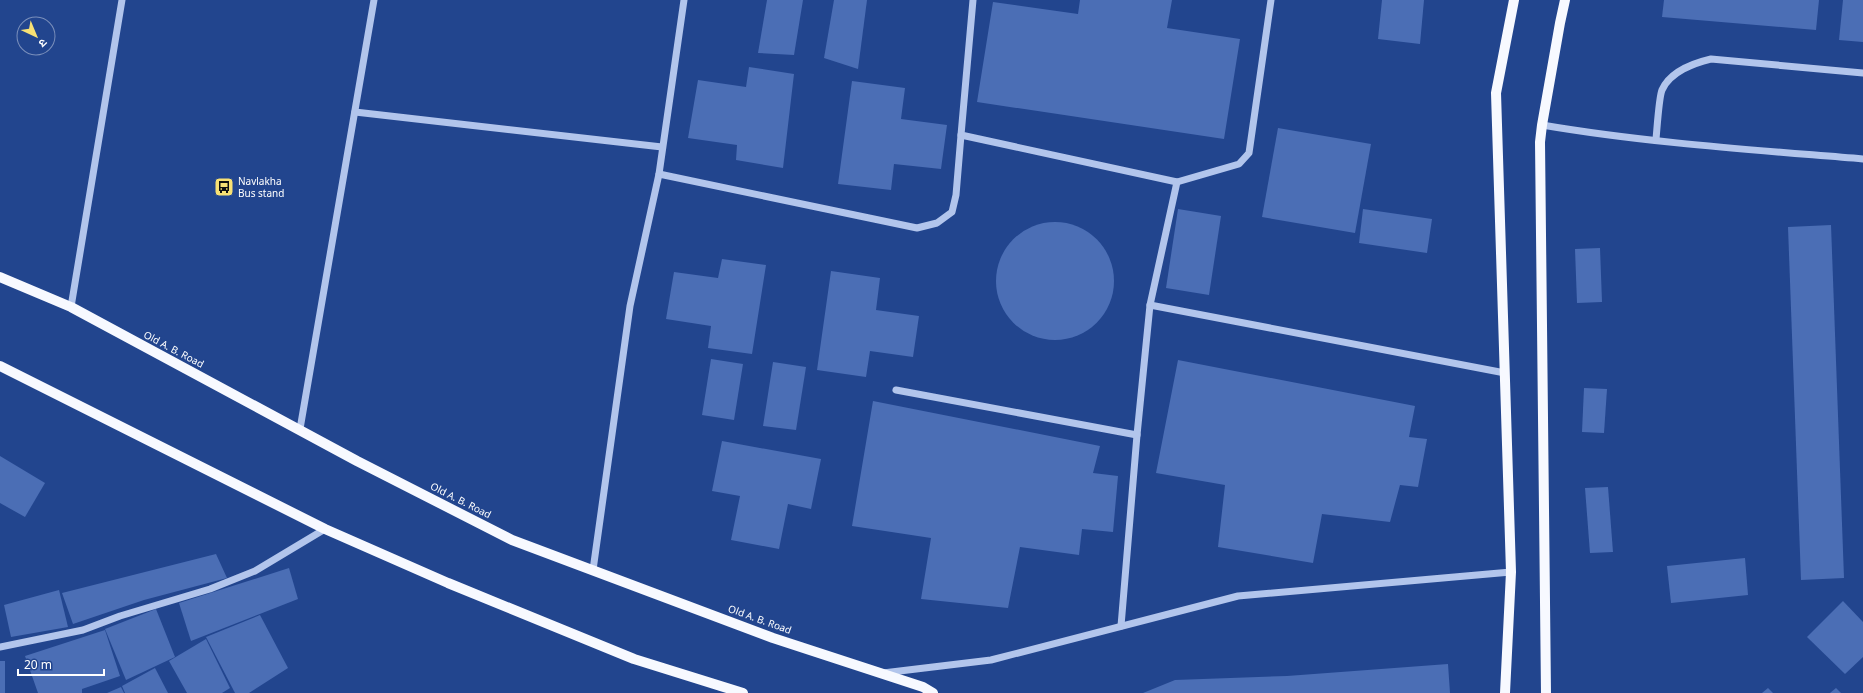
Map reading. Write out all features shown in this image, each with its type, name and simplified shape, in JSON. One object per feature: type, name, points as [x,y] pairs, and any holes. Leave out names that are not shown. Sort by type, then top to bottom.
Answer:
[{"type":"main road","points":[[1505,693],[1511,572],[1496,93],[1514,0]]},
{"type":"main road","points":[[1546,693],[1540,142],[1565,0]]},
{"type":"main road","name":"Old A. B. Road","points":[[0,277],[71,307],[357,461],[512,540],[773,638],[923,687],[933,693]]},
{"type":"main road","points":[[0,366],[325,529],[448,583],[634,659],[743,693]]},
{"type":"street","points":[[71,307],[122,0]]},
{"type":"street","points":[[300,429],[374,0]]},
{"type":"street","points":[[593,570],[630,306],[659,174],[684,0]]},
{"type":"street","points":[[659,174],[917,228],[937,223],[952,212],[956,195],[973,0]]},
{"type":"street","points":[[961,135],[1177,182],[1239,164],[1249,153],[1271,0]]},
{"type":"street","points":[[1656,139],[1662,90],[1671,78],[1697,62],[1711,59],[1863,73]]},
{"type":"street","points":[[355,112],[662,146]]},
{"type":"street","points":[[1542,125],[1597,134],[1656,139],[1690,144],[1863,159]]},
{"type":"street","points":[[1121,626],[1137,435],[1150,305],[1177,182]]},
{"type":"street","points":[[1150,305],[1505,373]]},
{"type":"street","points":[[896,390],[1137,435]]},
{"type":"street","points":[[0,647],[83,630],[128,614],[210,589],[255,571],[325,529]]},
{"type":"street","points":[[880,673],[991,660],[1238,596],[1511,572]]},
{"type":"building","points":[[767,0],[803,0],[794,55],[758,53]]},
{"type":"building","points":[[834,0],[867,0],[858,69],[824,58]]},
{"type":"building","points":[[1080,0],[1172,0],[1167,28],[1240,39],[1224,139],[977,102],[993,2],[1078,14]]},
{"type":"building","points":[[1382,0],[1424,0],[1420,44],[1378,39]]},
{"type":"building","points":[[1664,0],[1819,0],[1816,30],[1662,17]]},
{"type":"building","points":[[1843,0],[1863,0],[1863,42],[1839,40]]},
{"type":"building","points":[[749,67],[794,74],[783,168],[736,160],[737,145],[688,138],[698,80],[746,87]]},
{"type":"building","points":[[852,81],[905,88],[901,119],[947,125],[941,169],[894,164],[891,190],[838,184]]},
{"type":"building","points":[[1278,128],[1371,144],[1355,233],[1262,217]]},
{"type":"building","points":[[1178,209],[1221,216],[1209,295],[1166,288]]},
{"type":"building","points":[[1363,209],[1432,219],[1427,253],[1359,243]]},
{"type":"building","points":[[1055,222],[1077,227],[1088,232],[1104,248],[1109,259],[1114,281],[1109,303],[1104,314],[1088,330],[1077,335],[1055,340],[1033,335],[1022,330],[1006,314],[1001,303],[996,281],[1001,259],[1006,248],[1022,232],[1033,227]]},
{"type":"building","points":[[1831,225],[1844,578],[1801,580],[1788,227]]},
{"type":"building","points":[[1600,248],[1602,302],[1577,303],[1575,249]]},
{"type":"building","points":[[722,259],[766,265],[752,354],[708,348],[711,326],[666,319],[674,272],[718,278]]},
{"type":"building","points":[[831,271],[880,278],[876,310],[919,316],[913,357],[870,351],[866,377],[817,370]]},
{"type":"building","points":[[711,359],[743,364],[734,420],[702,415]]},
{"type":"building","points":[[1178,360],[1415,406],[1409,437],[1427,439],[1418,487],[1400,485],[1390,522],[1322,514],[1313,563],[1218,547],[1225,485],[1156,473]]},
{"type":"building","points":[[773,362],[806,367],[796,430],[763,426]]},
{"type":"building","points":[[1584,388],[1607,389],[1604,433],[1582,432]]},
{"type":"building","points":[[873,401],[1100,446],[1093,473],[1118,476],[1113,532],[1082,529],[1079,555],[1020,547],[1008,608],[921,599],[931,538],[852,526]]},
{"type":"building","points":[[722,441],[821,459],[811,509],[788,504],[779,549],[731,540],[740,496],[712,491]]},
{"type":"building","points":[[0,456],[45,483],[25,517],[0,503]]},
{"type":"building","points":[[1608,487],[1613,552],[1590,553],[1585,488]]},
{"type":"building","points":[[216,554],[227,578],[144,600],[73,624],[62,593]]},
{"type":"building","points":[[1745,558],[1748,595],[1671,603],[1667,566]]},
{"type":"building","points":[[289,568],[298,599],[191,641],[179,603]]},
{"type":"building","points":[[59,590],[68,627],[11,637],[4,605]]},
{"type":"building","points":[[1843,601],[1863,622],[1863,657],[1845,674],[1807,637]]},
{"type":"building","points":[[156,609],[175,657],[126,680],[105,629]]},
{"type":"building","points":[[260,615],[288,668],[249,693],[235,693],[206,637]]},
{"type":"building","points":[[105,630],[120,676],[82,689],[82,693],[38,693],[25,656]]},
{"type":"building","points":[[206,639],[230,688],[222,693],[187,693],[169,661]]},
{"type":"building","points":[[0,661],[5,661],[5,693],[0,693]]},
{"type":"building","points":[[1448,664],[1450,693],[1143,693],[1175,680],[1287,676]]},
{"type":"building","points":[[155,668],[168,693],[125,693],[122,686]]},
{"type":"building","points":[[121,687],[124,693],[107,693]]},
{"type":"building","points":[[1768,688],[1773,693],[1762,693]]},
{"type":"building","points":[[1836,688],[1841,693],[1830,693]]},
{"type":"place","name":"Navlakha Bus stand","points":[[224,187]]}]
